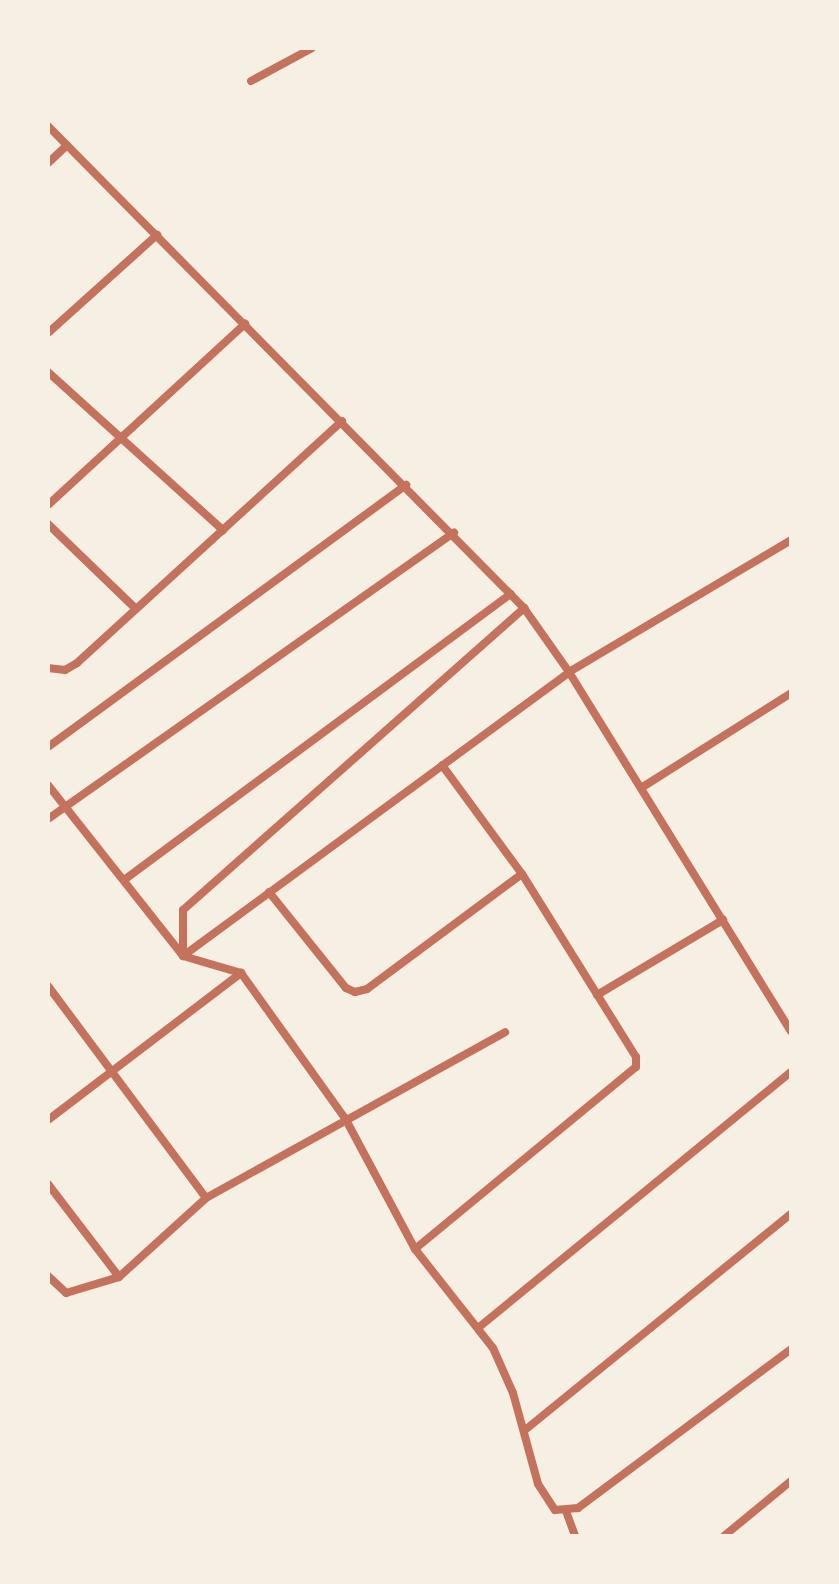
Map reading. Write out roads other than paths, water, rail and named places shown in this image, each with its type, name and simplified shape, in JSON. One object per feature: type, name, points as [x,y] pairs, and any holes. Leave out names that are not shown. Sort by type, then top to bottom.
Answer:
[{"type":"street","points":[[251,81],[312,48]]},
{"type":"street","points":[[48,126],[454,533],[524,608],[569,672],[791,1031]]},
{"type":"street","points":[[48,163],[67,145]]},
{"type":"street","points":[[48,333],[157,235]]},
{"type":"street","points":[[48,505],[245,324]]},
{"type":"street","points":[[48,372],[223,530]]},
{"type":"street","points":[[48,668],[65,670],[77,663],[342,421]]},
{"type":"street","points":[[48,747],[406,485]]},
{"type":"street","points":[[48,524],[136,609]]},
{"type":"street","points":[[48,819],[454,533]]},
{"type":"street","points":[[183,956],[569,672],[791,540]]},
{"type":"street","points":[[124,880],[511,594]]},
{"type":"street","points":[[183,956],[183,910],[524,608]]},
{"type":"street","points":[[641,788],[791,693]]},
{"type":"street","points":[[415,1249],[630,1076],[636,1057],[522,874],[442,765]]},
{"type":"street","points":[[48,785],[183,956],[241,973],[345,1118],[415,1249],[493,1348],[525,1430],[546,1502],[566,1511],[578,1508],[791,1349]]},
{"type":"street","points":[[269,892],[346,988],[355,992],[367,989],[522,874]]},
{"type":"street","points":[[597,995],[723,920]]},
{"type":"street","points":[[48,1120],[241,973]]},
{"type":"street","points":[[48,986],[206,1198]]},
{"type":"street","points":[[48,1276],[66,1293],[119,1277],[206,1198],[345,1118],[505,1032]]},
{"type":"street","points":[[478,1328],[791,1072]]},
{"type":"street","points":[[48,1184],[119,1277]]},
{"type":"street","points":[[525,1430],[791,1214]]},
{"type":"street","points":[[724,1536],[791,1481]]},
{"type":"street","points":[[566,1511],[575,1536]]}]
